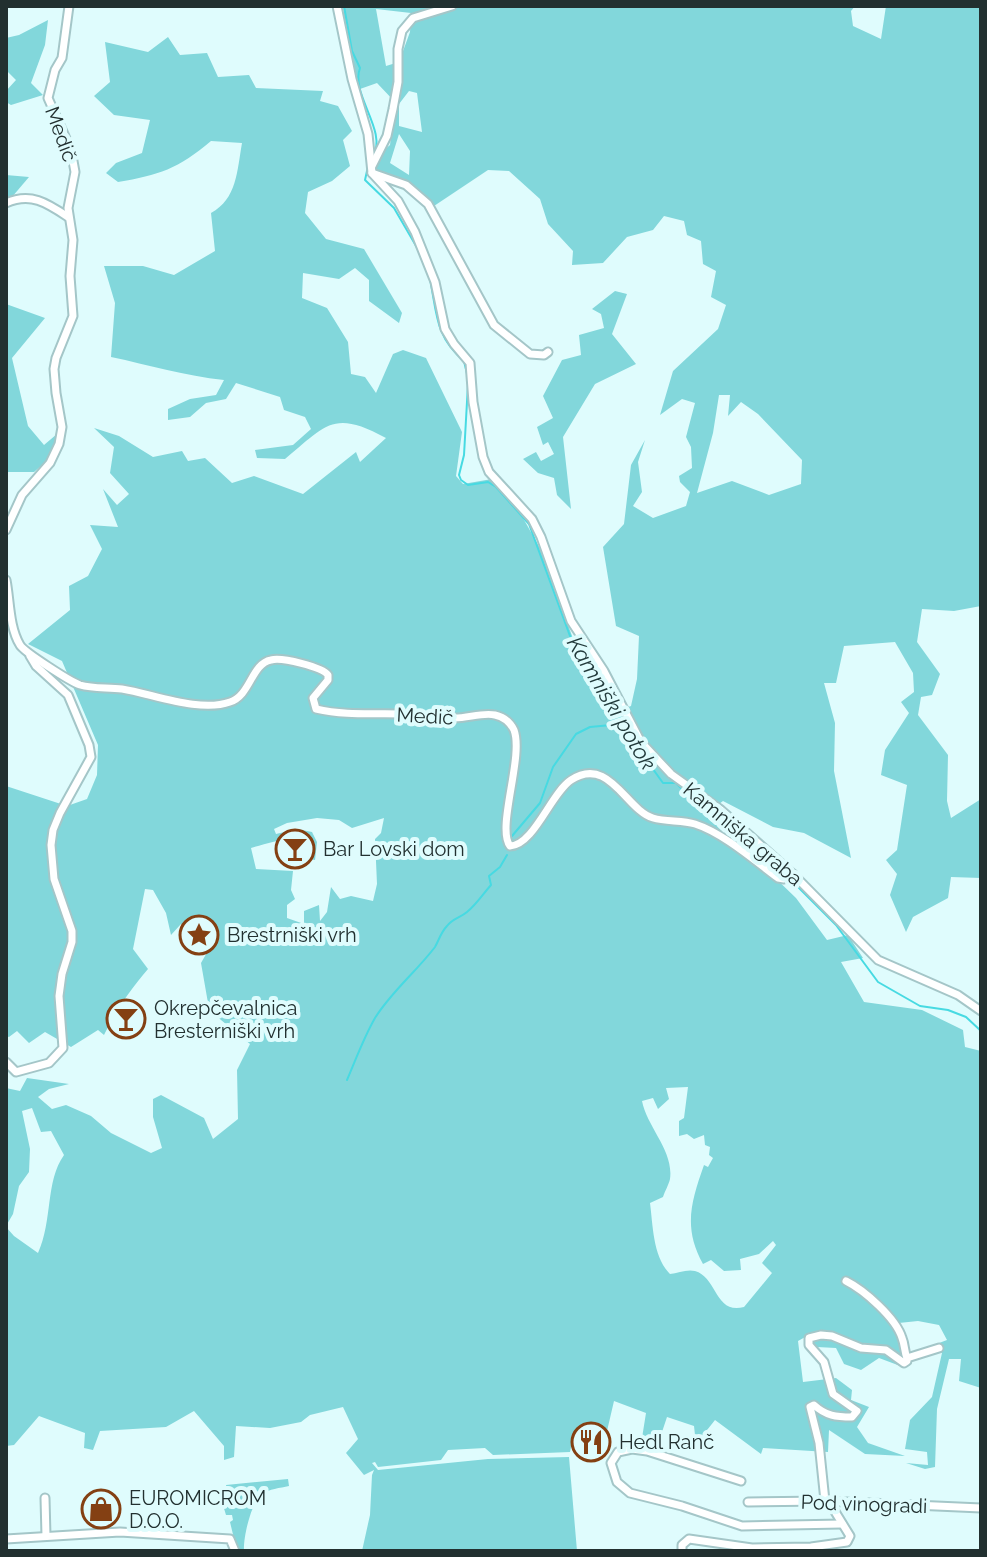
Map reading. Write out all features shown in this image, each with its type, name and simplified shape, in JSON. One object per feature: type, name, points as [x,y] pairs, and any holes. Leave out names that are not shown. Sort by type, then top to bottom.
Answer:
[{"type":"street","name":"Medič","points":[[6,530],[22,495],[50,463],[61,436],[54,369],[73,316],[70,276],[73,240],[68,217],[75,172],[48,98],[55,70],[62,58],[69,6]]},
{"type":"street","points":[[337,6],[352,79],[368,134],[371,163]]},
{"type":"street","points":[[371,163],[387,136],[398,82],[398,49],[402,31],[413,18],[452,6]]},
{"type":"street","points":[[371,163],[406,185],[428,204],[494,325],[530,354],[544,355],[548,352]]},
{"type":"street","name":"Kamniška graba","points":[[371,163],[415,232],[435,282],[445,329],[470,363],[473,402],[483,457],[489,472],[532,519],[571,621],[604,671],[641,742],[671,774],[721,810],[878,960],[958,995],[981,1011]]},
{"type":"street","points":[[6,203],[23,197],[36,199],[68,217]]},
{"type":"street","points":[[6,580],[19,644],[36,666],[68,695],[91,757],[60,813],[51,845],[54,879],[72,931],[59,996],[63,1048],[49,1063],[16,1072],[6,1062]]},
{"type":"street","name":"Medič","points":[[30,656],[76,684],[90,688],[124,689],[187,702],[217,704],[240,696],[262,663],[281,659],[325,671],[328,680],[315,695],[313,701],[316,709],[356,716],[403,714],[452,718],[496,715],[510,724],[515,737],[513,781],[505,831],[510,846],[524,841],[571,779],[599,775],[621,789],[643,813],[654,819],[667,819],[707,829],[778,878],[789,876]]},
{"type":"street","points":[[846,1281],[865,1293],[897,1328],[907,1358]]},
{"type":"street","points":[[682,1551],[682,1545],[689,1539],[752,1548],[847,1542],[850,1536],[829,1501],[810,1407],[814,1405],[822,1413],[839,1417],[852,1417],[857,1411],[833,1394],[824,1362],[809,1345],[809,1338],[832,1336],[861,1348],[886,1350],[900,1362],[939,1348]]},
{"type":"street","points":[[741,1481],[639,1449],[618,1452],[611,1463],[617,1482],[630,1493],[742,1526],[842,1524]]},
{"type":"street","points":[[45,1498],[46,1536]]},
{"type":"street","name":"Pod vinogradi","points":[[748,1502],[829,1501],[981,1508]]},
{"type":"street","points":[[6,1539],[161,1533],[230,1539],[235,1551]]},
{"type":"shaded area","points":[[343,6],[855,6],[851,11],[853,26],[881,39],[886,6],[981,6],[981,606],[954,611],[922,609],[917,642],[940,674],[932,695],[921,697],[918,715],[948,755],[947,801],[951,818],[981,799],[981,878],[951,877],[948,898],[913,917],[906,932],[890,895],[897,874],[886,860],[897,850],[907,785],[881,775],[885,750],[909,713],[901,702],[914,692],[913,673],[895,642],[844,646],[836,683],[824,683],[835,723],[834,771],[851,858],[804,833],[773,827],[723,801],[704,815],[796,898],[827,940],[848,935],[863,958],[841,962],[864,1002],[922,1010],[963,1030],[965,1047],[981,1051],[981,1388],[959,1381],[961,1359],[949,1359],[937,1409],[935,1467],[925,1469],[906,1463],[928,1465],[927,1452],[905,1449],[910,1420],[932,1397],[942,1353],[926,1348],[947,1340],[939,1325],[918,1321],[889,1324],[898,1337],[903,1367],[879,1358],[861,1370],[844,1364],[836,1348],[817,1347],[807,1336],[798,1341],[803,1382],[836,1378],[852,1390],[851,1400],[869,1407],[857,1427],[868,1443],[905,1456],[865,1454],[829,1430],[828,1452],[763,1448],[761,1454],[715,1420],[696,1444],[694,1426],[667,1417],[659,1441],[642,1438],[646,1413],[614,1401],[607,1431],[578,1431],[574,1434],[570,1452],[493,1455],[485,1448],[448,1450],[441,1460],[378,1467],[375,1462],[372,1463],[378,1470],[488,1459],[569,1457],[577,1551],[362,1551],[370,1515],[374,1470],[364,1475],[346,1453],[358,1439],[343,1407],[310,1415],[301,1422],[270,1428],[236,1426],[234,1457],[224,1460],[224,1446],[194,1411],[166,1427],[100,1431],[93,1450],[84,1448],[85,1433],[39,1416],[14,1445],[6,1446],[6,1227],[38,1253],[46,1228],[54,1177],[64,1155],[51,1131],[41,1132],[32,1108],[22,1111],[30,1149],[29,1172],[19,1186],[13,1214],[6,1226],[6,1088],[20,1091],[27,1078],[69,1084],[49,1089],[38,1097],[52,1109],[66,1105],[91,1116],[111,1133],[151,1153],[162,1148],[153,1117],[153,1099],[161,1095],[204,1118],[213,1139],[238,1119],[237,1070],[250,1044],[215,1015],[208,1003],[201,963],[209,949],[190,928],[181,924],[171,935],[166,913],[153,890],[145,889],[133,949],[148,969],[124,1000],[104,1035],[98,1030],[71,1047],[45,1032],[29,1043],[17,1031],[6,1036],[6,786],[67,806],[87,799],[97,775],[98,745],[62,661],[28,644],[70,610],[69,586],[88,576],[102,549],[90,525],[118,527],[103,489],[117,505],[129,494],[110,473],[114,447],[94,428],[119,436],[153,457],[182,451],[188,461],[205,458],[232,483],[254,476],[303,494],[356,452],[360,462],[386,438],[354,424],[342,423],[321,430],[285,459],[257,458],[255,450],[293,445],[311,429],[305,417],[284,410],[280,397],[236,383],[226,399],[206,403],[190,417],[168,420],[168,409],[190,399],[216,395],[224,380],[111,357],[115,303],[104,266],[143,266],[174,275],[215,251],[211,213],[231,192],[242,143],[211,141],[168,169],[118,182],[106,173],[116,163],[142,153],[150,120],[114,115],[94,96],[110,82],[105,42],[148,52],[168,37],[180,55],[207,53],[218,77],[249,75],[256,88],[323,91],[320,101],[338,106],[352,131],[343,140],[350,166],[332,181],[308,192],[305,213],[326,239],[364,249],[402,313],[399,323],[369,301],[369,280],[355,268],[339,279],[303,273],[302,298],[327,308],[348,342],[351,374],[365,377],[376,393],[393,354],[403,350],[426,358],[462,432],[456,476],[463,484],[492,479],[523,518],[541,550],[576,647],[608,714],[631,706],[637,679],[639,636],[616,626],[603,547],[624,524],[631,465],[645,440],[638,462],[642,492],[633,506],[653,518],[686,506],[690,492],[680,482],[679,476],[692,468],[691,447],[686,437],[695,403],[682,399],[660,415],[673,371],[718,329],[726,305],[711,297],[716,271],[703,264],[701,241],[687,235],[684,221],[664,216],[653,230],[627,237],[603,263],[572,265],[573,251],[548,224],[540,199],[509,171],[488,170],[434,206],[413,186],[390,183],[376,171],[376,157],[390,145],[395,102],[377,83],[360,89],[345,34]],"holes":[[[376,9],[411,13],[410,32],[399,62],[386,66]],[[409,91],[417,93],[422,132],[399,126],[399,104]],[[399,134],[410,151],[409,175],[390,163]],[[719,395],[730,395],[728,416],[741,402],[758,414],[802,460],[801,484],[769,495],[732,481],[697,493],[713,433]],[[317,818],[339,820],[352,828],[384,818],[381,833],[375,839],[377,884],[373,901],[351,896],[340,899],[331,887],[327,912],[320,921],[319,905],[304,911],[304,924],[287,918],[287,905],[295,899],[291,890],[293,871],[256,869],[251,848],[287,839],[309,841],[310,859],[315,860],[317,842],[312,832],[297,829],[276,834],[274,829],[287,823]],[[688,1087],[684,1118],[679,1121],[679,1136],[687,1134],[694,1139],[704,1135],[705,1145],[710,1147],[709,1155],[713,1158],[708,1167],[704,1165],[691,1215],[693,1239],[703,1264],[711,1260],[724,1271],[741,1270],[740,1259],[759,1254],[773,1241],[776,1245],[762,1263],[772,1273],[744,1307],[727,1306],[708,1280],[695,1271],[670,1274],[660,1259],[650,1203],[663,1197],[670,1179],[670,1169],[642,1101],[653,1098],[658,1109],[669,1099],[666,1088]]]},
{"type":"shaded area","points":[[48,20],[45,45],[31,83],[43,95],[11,105],[6,102],[6,91],[16,80],[6,70],[6,38]]},
{"type":"shaded area","points":[[6,175],[29,177],[6,200]]},
{"type":"shaded area","points":[[615,291],[627,294],[612,334],[636,364],[595,384],[563,437],[571,509],[557,495],[554,478],[538,473],[523,459],[536,452],[541,461],[554,454],[548,442],[543,445],[537,427],[553,418],[543,396],[562,360],[581,355],[579,335],[604,328],[601,314],[592,309]]},
{"type":"shaded area","points":[[6,304],[45,318],[12,358],[28,426],[44,445],[57,434],[49,459],[34,472],[6,472]]},
{"type":"shaded area","points":[[288,1479],[289,1486],[268,1491],[258,1498],[248,1521],[244,1551],[237,1551],[230,1522],[232,1515],[226,1515],[222,1502],[229,1501],[226,1485]]},
{"type":"waterway","name":"Kamniški potok","points":[[344,6],[352,51],[360,68],[360,90],[376,136],[373,157]]},
{"type":"waterway","name":"Kamniški potok","points":[[369,162],[365,180],[394,208],[419,251]]},
{"type":"waterway","name":"Kamniški potok","points":[[430,279],[442,333],[464,361],[468,378]]},
{"type":"waterway","name":"Kamniški potok","points":[[468,384],[461,480],[468,485],[488,482],[496,487],[529,524],[570,636],[585,653],[637,747],[663,783],[676,783],[695,802],[713,810],[776,865],[836,925],[878,982],[920,1006],[948,1010],[966,1017],[981,1031]]},
{"type":"waterway","points":[[512,836],[540,803],[553,767],[576,734],[590,727],[622,724]]},
{"type":"waterway","points":[[347,1080],[367,1033],[382,1008],[435,947],[449,923],[467,912],[491,885],[489,876],[500,867],[507,855]]},
{"type":"place","name":"Bar Lovski dom","points":[[295,849]]},
{"type":"place","name":"Brestrniški vrh","points":[[199,935]]},
{"type":"place","name":"Okrepčevalnica Bresterniški vrh","points":[[126,1019]]},
{"type":"place","name":"Hedl Ranč","points":[[591,1442]]},
{"type":"place","name":"EUROMICROM D.O.O.","points":[[101,1509]]}]
